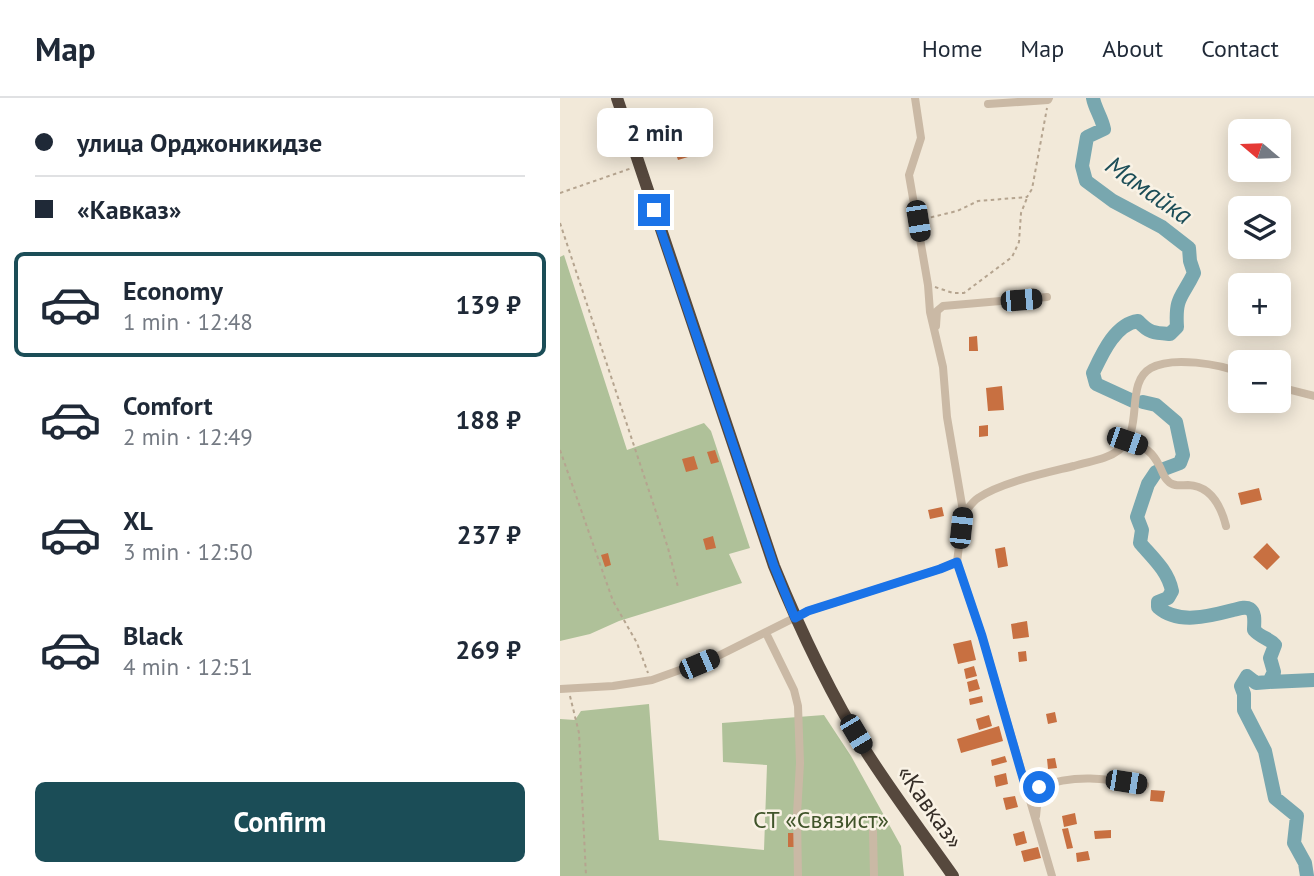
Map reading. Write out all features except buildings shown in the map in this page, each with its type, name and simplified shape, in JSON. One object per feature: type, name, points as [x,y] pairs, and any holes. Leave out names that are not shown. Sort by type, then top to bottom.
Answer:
[{"type":"highway","name":"«Кавказ»","points":[[617,98],[774,566],[795,618],[820,670],[866,751],[953,876]]},
{"type":"street","points":[[915,98],[920,138],[909,175],[928,285],[930,312],[943,368],[947,417],[963,514],[957,562],[982,636],[1052,876]]},
{"type":"street","points":[[988,104],[1049,99]]},
{"type":"street","points":[[936,332],[937,311],[943,306],[1047,297]]},
{"type":"street","points":[[963,514],[976,499],[999,487],[1106,458],[1122,448],[1132,430],[1140,382],[1152,367],[1195,362],[1228,368]]},
{"type":"street","points":[[1291,390],[1314,396]]},
{"type":"street","points":[[1127,441],[1152,452],[1167,481],[1202,488],[1212,495],[1223,513],[1226,526]]},
{"type":"street","points":[[564,688],[613,686],[652,680],[699,664],[808,611],[957,562]]},
{"type":"street","points":[[766,633],[794,690],[798,706],[798,876]]},
{"type":"street","points":[[1025,785],[1039,787],[1055,781],[1081,778],[1145,785]]},
{"type":"street","points":[[1036,819],[1039,787]]},
{"type":"street","points":[[873,831],[874,876]]},
{"type":"path","points":[[928,285],[953,293],[964,293],[1012,257],[1019,242],[1021,213],[1032,189],[1049,99]]},
{"type":"path","points":[[560,192],[639,165]]},
{"type":"path","points":[[918,221],[957,211],[978,201],[1027,197]]},
{"type":"path","points":[[560,223],[668,548],[678,587]]},
{"type":"path","points":[[560,450],[613,601],[652,680]]},
{"type":"path","points":[[564,688],[579,733],[586,876]]},
{"type":"green space","points":[[564,255],[627,450],[704,423],[711,431],[750,548],[729,554],[742,583],[619,621],[590,634],[560,641],[560,257]]},
{"type":"green space","name":"СТ «Связист»","points":[[649,704],[659,840],[764,850],[767,765],[723,762],[722,723],[824,715],[851,756],[901,846],[904,876],[560,876],[560,719],[575,720],[581,711]]},
{"type":"waterway","name":"Мамайка","points":[[1093,98],[1104,129],[1087,137],[1082,166],[1086,181],[1113,201],[1162,227],[1189,248],[1194,273],[1178,303],[1177,327],[1170,334],[1152,332],[1138,321],[1130,323],[1110,341],[1093,373],[1096,384],[1133,401]]},
{"type":"waterway","name":"Мамайка","points":[[1143,402],[1156,405],[1176,422],[1183,455],[1180,463],[1156,472],[1148,484],[1137,517],[1142,530],[1140,543],[1164,571],[1172,591],[1168,598],[1158,602],[1158,607],[1175,616],[1194,618],[1248,608],[1254,616],[1254,630],[1275,645],[1270,658],[1274,672],[1269,682],[1256,683],[1247,676],[1241,686],[1244,710],[1265,751],[1275,798],[1297,816],[1294,843],[1305,863],[1307,876]]},
{"type":"waterway","points":[[1269,682],[1314,680]]},
{"type":"route","points":[[654,210],[774,566],[795,618],[808,611],[957,562],[982,636],[1025,785],[1039,787]]}]
